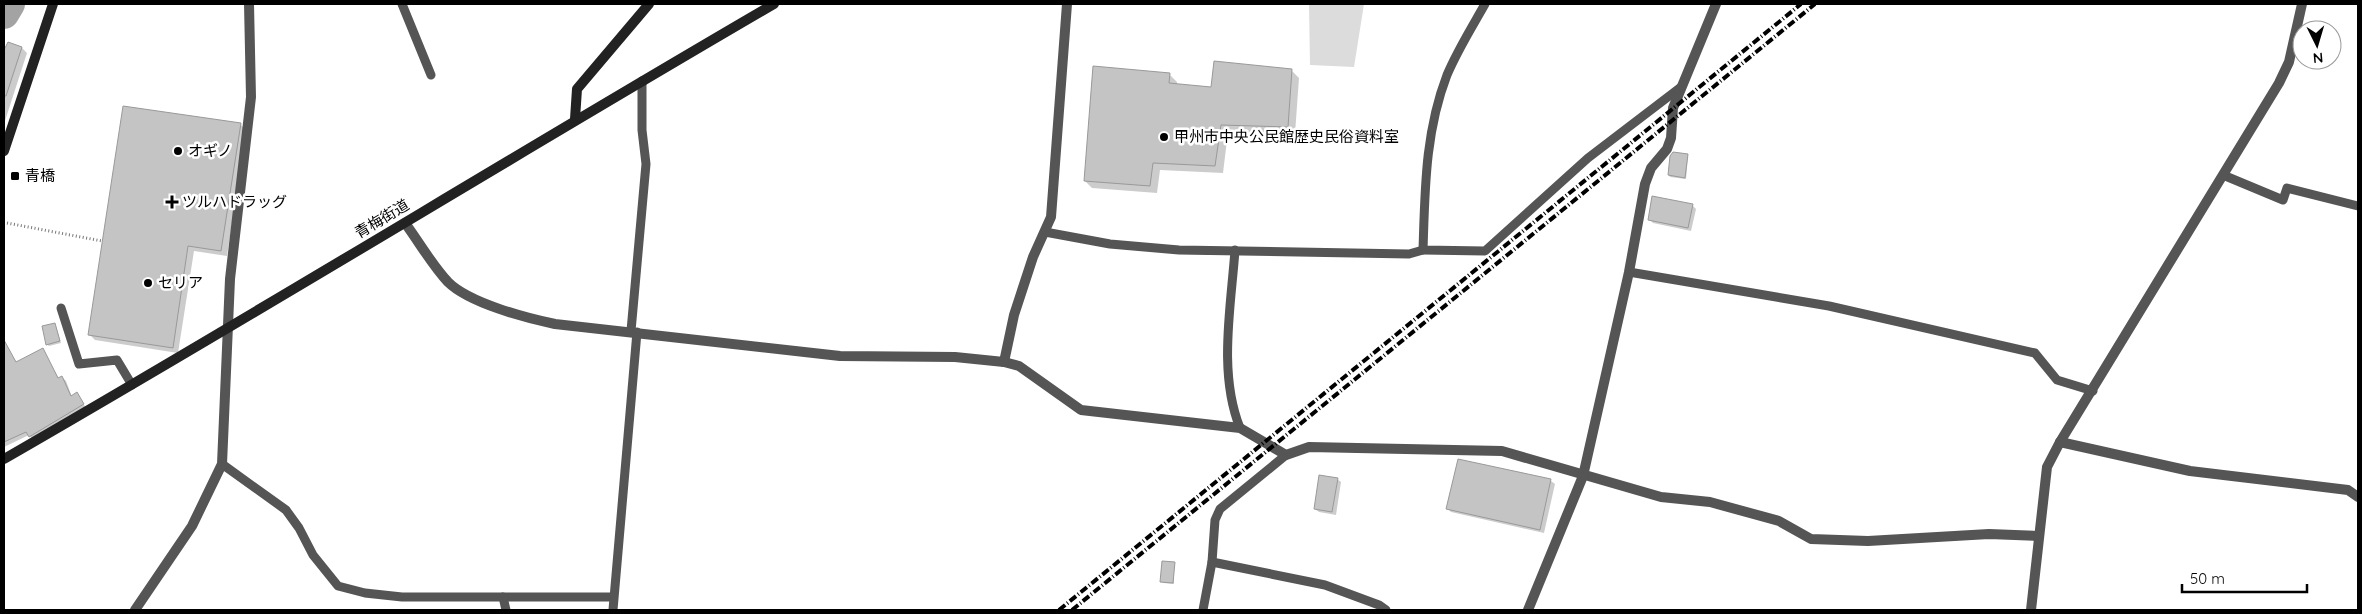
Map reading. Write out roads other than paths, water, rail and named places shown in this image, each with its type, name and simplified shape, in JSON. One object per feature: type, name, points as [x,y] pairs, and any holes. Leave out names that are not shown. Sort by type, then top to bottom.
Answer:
[{"type":"main road","points":[[4,151],[53,4]]},
{"type":"main road","points":[[575,119],[577,89],[649,4]]},
{"type":"main road","name":"青梅街道","points":[[4,459],[227,330],[575,119],[774,4]]},
{"type":"street","points":[[135,610],[192,526],[222,464],[230,279],[251,98],[249,4]]},
{"type":"street","points":[[1004,362],[1014,315],[1033,257],[1051,217],[1067,4]]},
{"type":"street","points":[[1528,610],[1583,476],[1629,272],[1646,184],[1651,168],[1667,150],[1671,138],[1673,108],[1716,4]]},
{"type":"street","points":[[2031,610],[2047,467],[2060,442],[2093,391],[2279,83],[2289,62],[2302,4]]},
{"type":"street","points":[[405,223],[448,281],[465,295],[533,319],[840,356],[955,356],[1004,362],[1019,366],[1081,410],[1240,428],[1286,455],[1309,447],[1502,451],[1583,476],[1661,497],[1718,504],[1779,521],[1811,539],[1868,541],[1989,534],[2038,536]]},
{"type":"street","points":[[2060,442],[2190,472],[2348,490],[2358,496]]},
{"type":"lane","points":[[402,4],[431,75]]},
{"type":"lane","points":[[1423,250],[1425,166],[1439,102],[1448,74],[1485,4]]},
{"type":"lane","points":[[613,610],[646,164],[642,130],[642,81]]},
{"type":"lane","points":[[1045,232],[1110,244],[1179,250],[1409,254],[1423,250],[1485,250],[1588,158],[1681,87]]},
{"type":"lane","points":[[2223,175],[2283,200],[2287,188],[2358,206]]},
{"type":"lane","points":[[1235,250],[1228,350],[1233,408],[1240,428]]},
{"type":"lane","points":[[1629,272],[1829,306],[2035,353],[2057,380],[2093,391]]},
{"type":"lane","points":[[60,308],[79,364],[117,360],[132,385]]},
{"type":"lane","points":[[1203,610],[1212,562],[1215,520],[1220,509],[1286,455]]},
{"type":"lane","points":[[222,464],[286,510],[299,528],[313,555],[338,586],[365,593],[402,596],[613,597]]},
{"type":"lane","points":[[1212,562],[1325,585],[1379,605],[1386,610]]},
{"type":"lane","points":[[503,597],[506,610]]},
{"type":"waterway","points":[[4,14],[10,4]]},
{"type":"railway","points":[[1059,610],[1801,4]]},
{"type":"railway","points":[[1072,610],[1815,4]]},
{"type":"place","name":"甲州市中央公民館歴史民俗資料室","points":[[1164,137]]},
{"type":"place","name":"オギノ","points":[[178,151]]},
{"type":"place","name":"青橋","points":[[15,176]]},
{"type":"place","name":"ツルハドラッグ","points":[[172,202]]},
{"type":"place","name":"セリア","points":[[148,283]]}]
